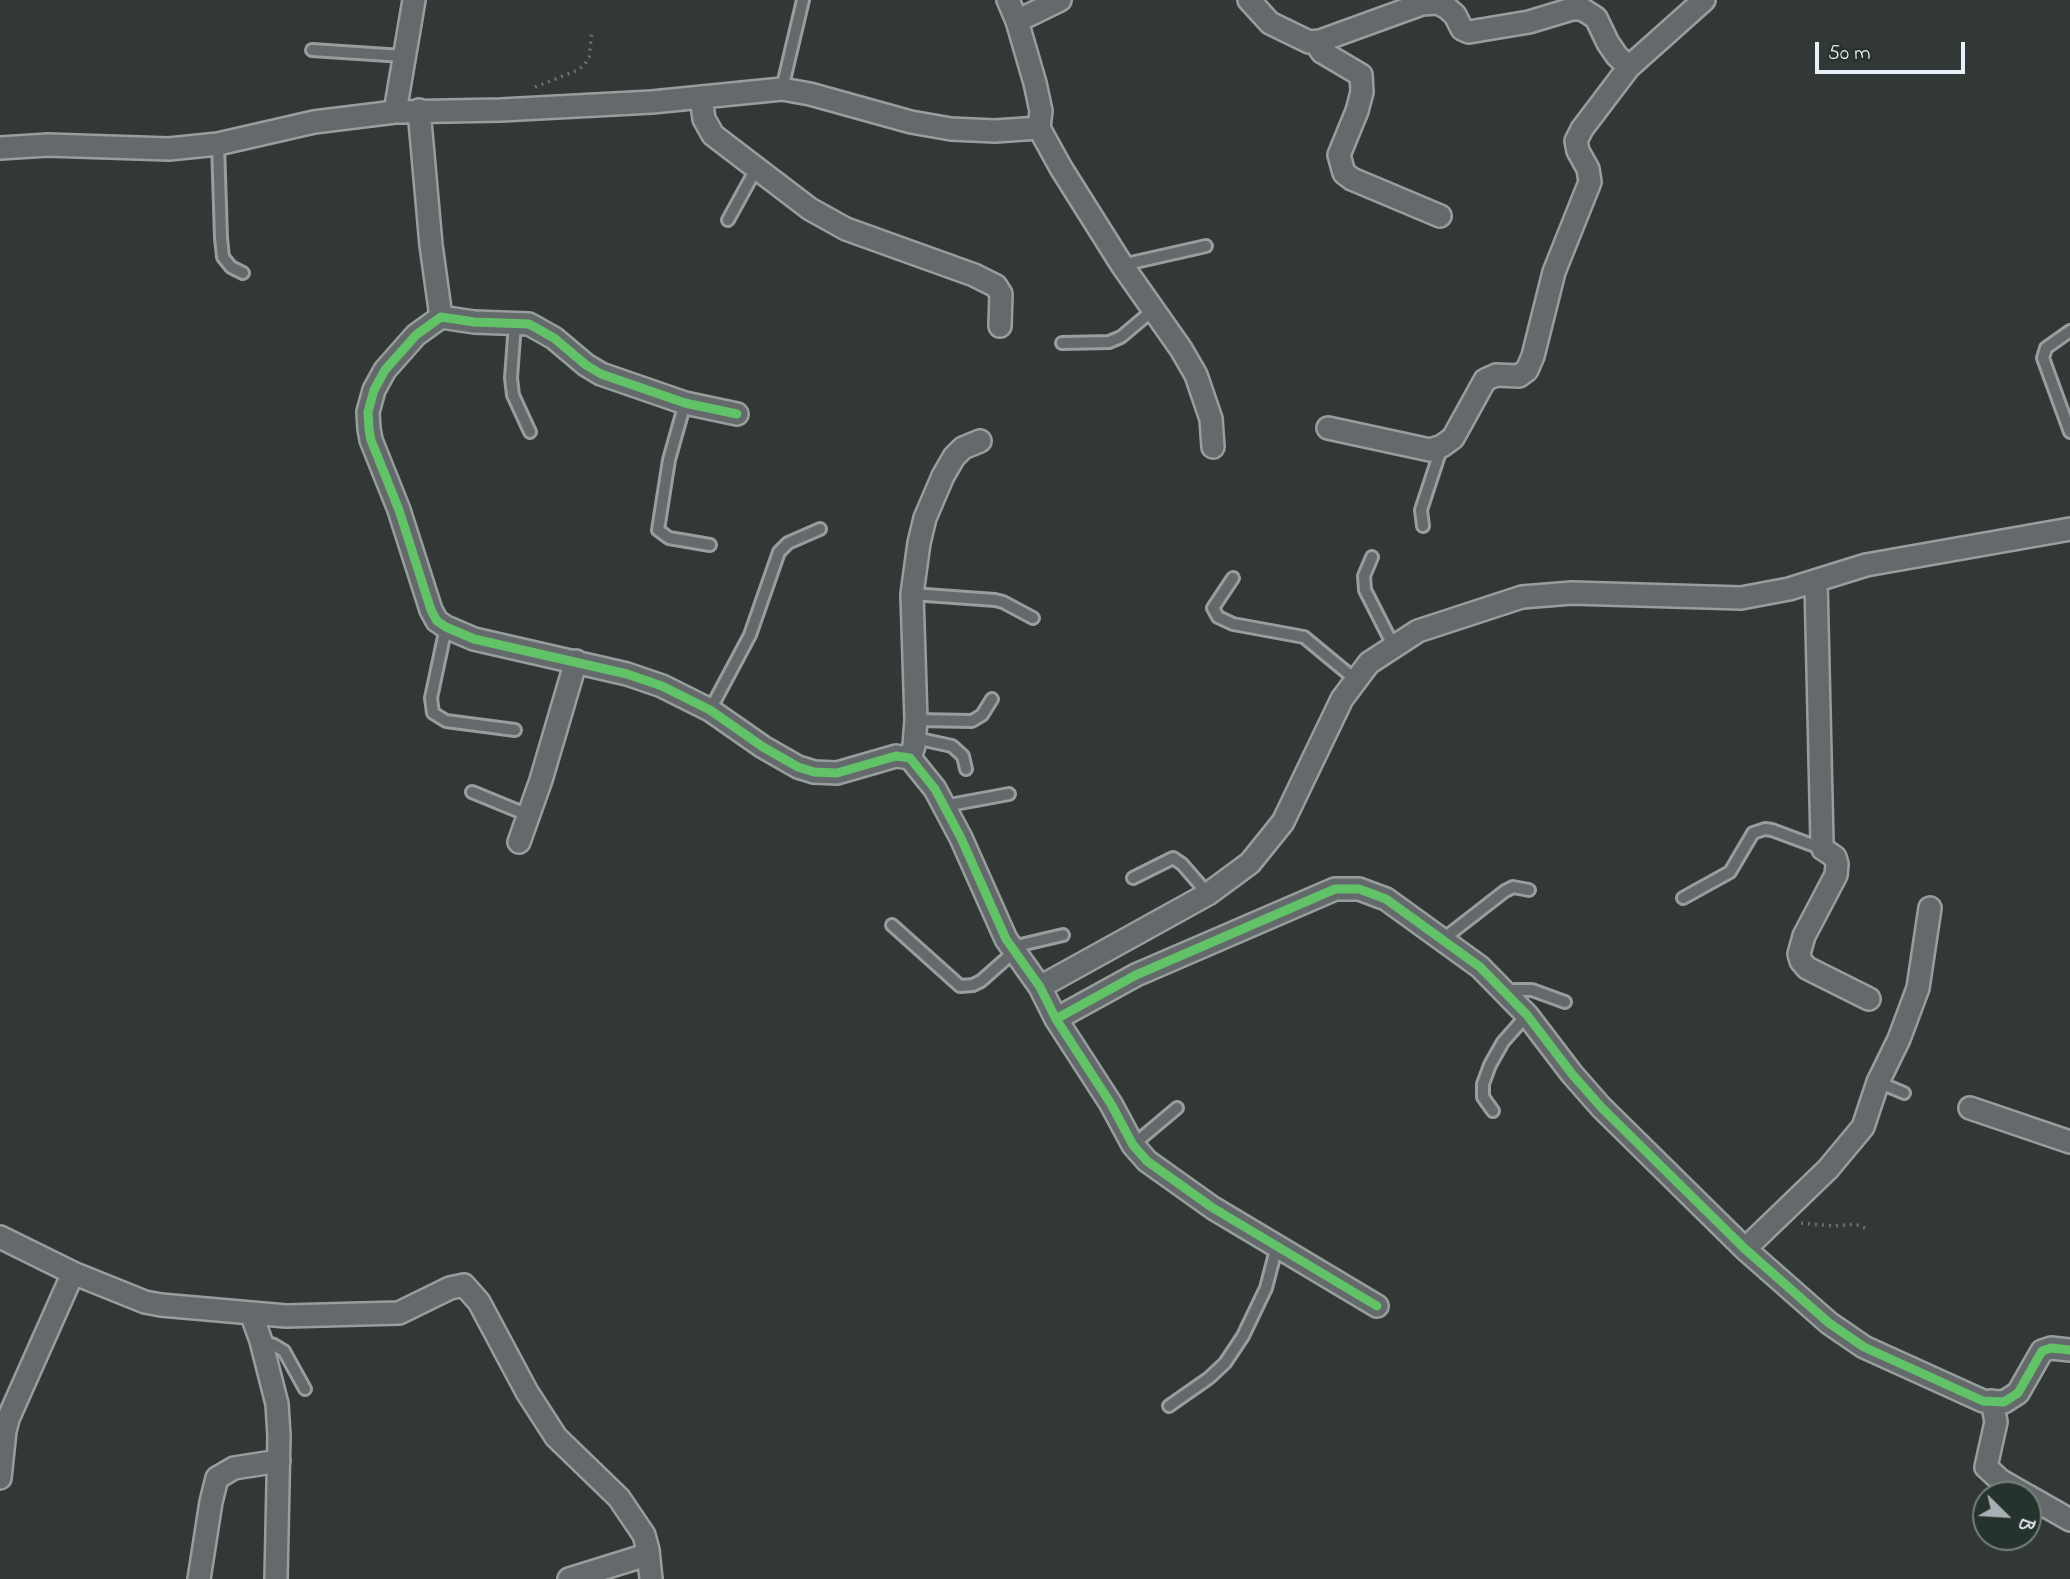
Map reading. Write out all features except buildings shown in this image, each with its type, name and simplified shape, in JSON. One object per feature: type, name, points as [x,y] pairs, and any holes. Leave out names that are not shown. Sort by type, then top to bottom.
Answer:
[{"type":"street","points":[[395,112],[414,0]]},
{"type":"street","points":[[1007,0],[1017,21],[1041,111],[1040,128],[1122,265],[1196,375],[1211,419],[1213,447]]},
{"type":"street","points":[[1017,21],[1060,0]]},
{"type":"street","points":[[1249,0],[1270,23],[1320,48],[1361,75],[1362,92],[1357,111],[1340,149],[1339,160],[1344,173],[1361,183],[1440,216]]},
{"type":"street","points":[[1328,428],[1430,450],[1443,446],[1453,438],[1485,380],[1496,375],[1519,376],[1527,370],[1554,272],[1590,182],[1588,169],[1578,151],[1576,141],[1582,129],[1629,67],[1704,0]]},
{"type":"street","points":[[1320,48],[1422,4],[1438,3],[1447,8],[1455,15],[1462,29],[1469,32],[1529,22],[1572,9],[1582,9],[1596,18],[1612,50],[1629,67]]},
{"type":"street","points":[[0,148],[48,145],[169,149],[218,144],[314,122],[395,112],[652,103],[782,89],[911,122],[951,129],[995,131],[1040,128]]},
{"type":"street","points":[[701,97],[707,127],[728,147],[810,209],[846,229],[974,275],[996,286],[1001,294],[1000,326]]},
{"type":"street","points":[[419,110],[431,245],[441,317]]},
{"type":"street","points":[[737,414],[685,403],[601,374],[530,324],[474,322],[441,317],[416,335],[385,370],[373,390],[368,412],[369,429],[431,610],[437,621],[446,627],[474,639],[627,674],[662,686],[710,710],[763,747],[798,767],[814,772],[837,773],[896,756],[914,739]]},
{"type":"street","points":[[980,442],[963,448],[943,476],[925,518],[914,569],[914,739],[935,789],[1014,949],[1111,1104],[1133,1145],[1147,1161],[1213,1209],[1377,1306]]},
{"type":"street","points":[[1049,1005],[1250,863],[1283,822],[1342,699],[1368,663],[1418,631],[1522,597],[1572,593],[1741,598],[1789,589],[1866,565],[2070,528]]},
{"type":"street","points":[[1816,581],[1822,841],[1835,857],[1837,864],[1836,875],[1804,936],[1799,954],[1807,968],[1869,999]]},
{"type":"street","points":[[519,842],[541,780],[576,662]]},
{"type":"street","points":[[1049,1005],[1136,975],[1335,889],[1359,889],[1386,899],[1480,967],[1527,1015],[1601,1107],[1745,1249],[1829,1323],[1864,1347],[1983,1401],[2004,1402],[2018,1393],[2042,1351],[2052,1348],[2070,1350]]},
{"type":"street","points":[[1745,1249],[1828,1169],[1863,1127],[1878,1082],[1899,1039],[1918,988],[1930,908]]},
{"type":"street","points":[[1970,1108],[2070,1142]]},
{"type":"street","points":[[0,1237],[73,1273],[145,1302],[250,1313],[286,1316],[399,1314],[450,1287],[464,1285],[479,1302],[527,1392],[556,1437],[630,1511],[644,1535],[651,1579]]},
{"type":"street","points":[[0,1478],[8,1419],[73,1273]]},
{"type":"street","points":[[250,1313],[261,1341],[277,1404],[279,1461],[276,1579]]},
{"type":"street","points":[[1992,1401],[1996,1422],[1986,1467],[2002,1481]]},
{"type":"street","points":[[199,1579],[217,1478],[234,1468],[279,1461]]},
{"type":"street","points":[[2042,1504],[2070,1520]]},
{"type":"street","points":[[569,1579],[640,1557],[648,1550]]},
{"type":"lane","points":[[782,89],[803,0]]},
{"type":"lane","points":[[312,50],[403,56]]},
{"type":"lane","points":[[218,144],[220,238],[223,257],[231,267],[243,273]]},
{"type":"lane","points":[[728,220],[756,169]]},
{"type":"lane","points":[[1122,265],[1206,246]]},
{"type":"lane","points":[[1062,343],[1108,342],[1121,337],[1153,310]]},
{"type":"lane","points":[[515,323],[511,379],[513,395],[530,432]]},
{"type":"lane","points":[[2070,331],[2046,348],[2043,358],[2070,432]]},
{"type":"lane","points":[[685,403],[669,460],[658,530],[669,538],[710,545]]},
{"type":"lane","points":[[1423,526],[1420,510],[1443,446]]},
{"type":"lane","points":[[710,710],[750,635],[779,552],[788,543],[820,529]]},
{"type":"lane","points":[[1372,557],[1364,576],[1365,590],[1394,647]]},
{"type":"lane","points":[[1233,578],[1213,608],[1218,617],[1233,624],[1304,637],[1356,680]]},
{"type":"lane","points":[[912,594],[995,600],[1033,618]]},
{"type":"lane","points":[[446,627],[431,698],[433,713],[446,721],[515,730]]},
{"type":"lane","points":[[914,739],[972,721],[982,715],[992,699]]},
{"type":"lane","points":[[914,739],[952,746],[963,756],[966,769]]},
{"type":"lane","points":[[472,793],[528,815]]},
{"type":"lane","points":[[944,806],[1009,794]]},
{"type":"lane","points":[[1683,898],[1730,872],[1753,833],[1765,829],[1822,841]]},
{"type":"lane","points":[[1133,878],[1173,858],[1182,864],[1208,894]]},
{"type":"lane","points":[[1442,940],[1505,891],[1513,887],[1530,890]]},
{"type":"lane","points":[[892,925],[960,986],[973,985],[993,971],[1014,949],[1063,935]]},
{"type":"lane","points":[[1505,990],[1532,990],[1565,1002]]},
{"type":"lane","points":[[1493,1111],[1483,1097],[1483,1084],[1503,1042],[1527,1015]]},
{"type":"lane","points":[[1878,1082],[1904,1093]]},
{"type":"lane","points":[[1133,1145],[1177,1108]]},
{"type":"lane","points":[[1169,1406],[1209,1378],[1225,1363],[1243,1336],[1266,1288],[1277,1246]]},
{"type":"lane","points":[[261,1341],[284,1351],[305,1389]]},
{"type":"path","points":[[525,90],[578,70],[585,64],[589,57],[592,32]]},
{"type":"path","points":[[1776,1220],[1834,1226],[1855,1224],[1867,1229]]},
{"type":"cycle path","points":[[737,414],[685,403],[601,374],[554,338],[529,324],[474,322],[441,317],[416,335],[385,370],[374,390],[368,412],[371,440],[399,510],[431,610],[437,621],[474,639],[627,674],[662,686],[710,710],[763,747],[798,767],[814,772],[837,773],[896,756],[910,758],[935,789],[961,838],[1006,939],[1040,987],[1056,1019],[1111,1104],[1133,1145],[1147,1161],[1213,1208],[1377,1306]]},
{"type":"cycle path","points":[[1056,1019],[1136,975],[1335,889],[1359,889],[1386,899],[1480,967],[1527,1015],[1601,1107],[1745,1249],[1829,1323],[1864,1347],[1983,1401],[2004,1402],[2018,1393],[2042,1351],[2051,1348],[2070,1350]]}]
